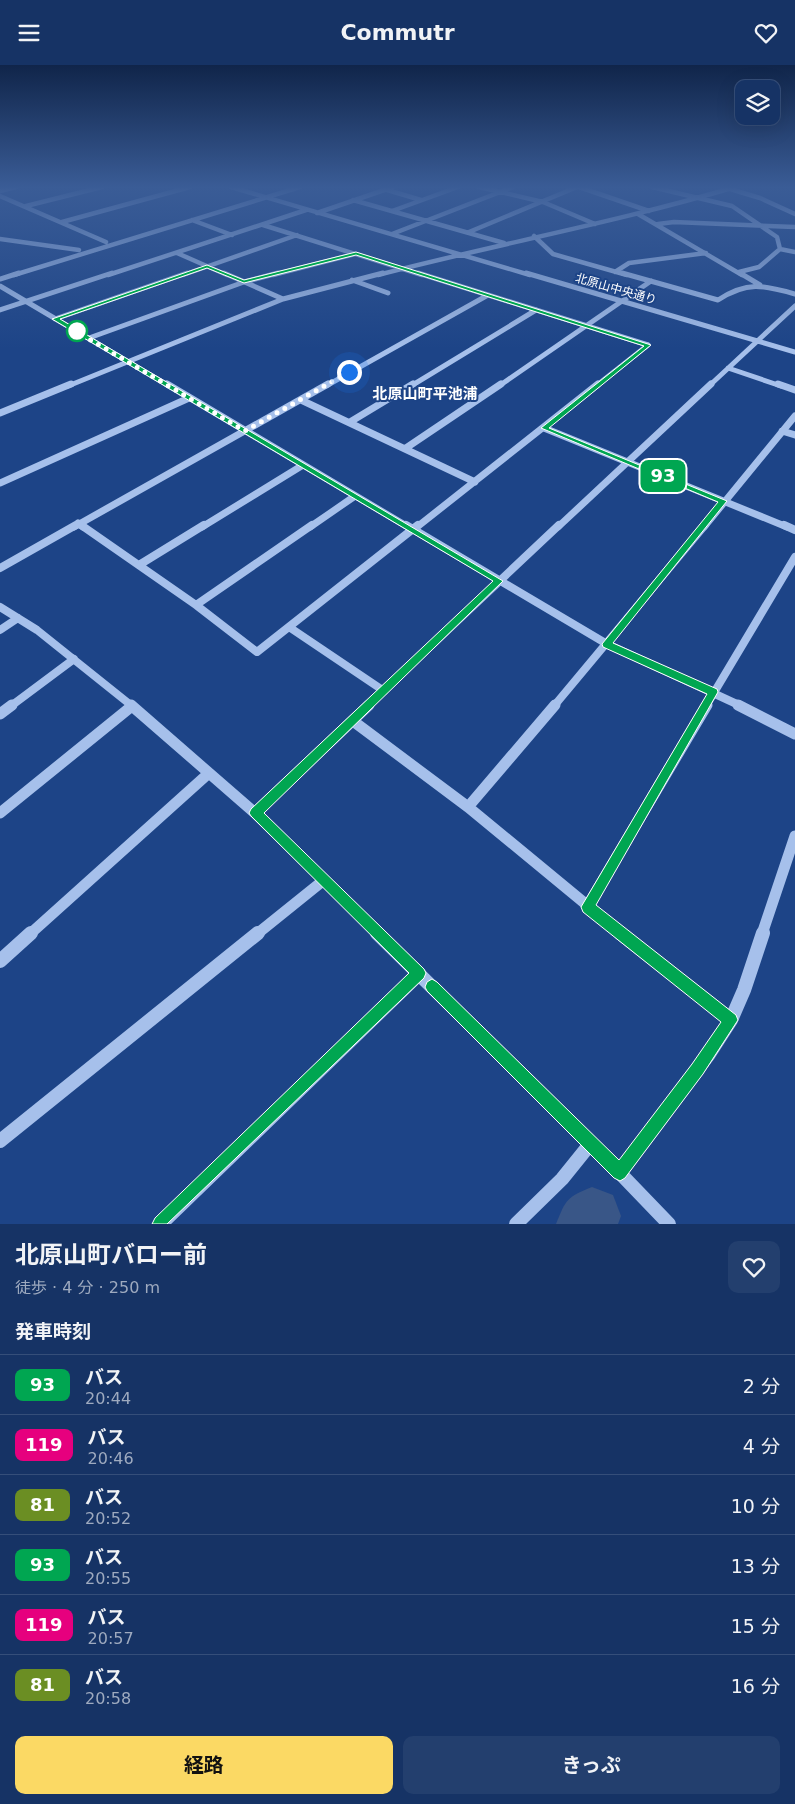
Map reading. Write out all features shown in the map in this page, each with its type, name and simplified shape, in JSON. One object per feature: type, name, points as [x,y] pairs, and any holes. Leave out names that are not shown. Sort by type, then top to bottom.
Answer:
[{"type":"street","points":[[15,241],[79,250]]},
{"type":"street","points":[[0,274],[109,241]]},
{"type":"street","points":[[0,279],[123,241]]},
{"type":"street","points":[[0,311],[213,241]]},
{"type":"street","points":[[55,319],[279,241]]},
{"type":"street","points":[[78,523],[196,605],[257,652],[648,345],[315,241]]},
{"type":"street","name":"北原山中央通り","points":[[415,241],[795,352]]},
{"type":"street","points":[[498,241],[504,243]]},
{"type":"street","points":[[0,413],[283,299],[352,280],[512,241]]},
{"type":"street","points":[[539,241],[553,254],[718,300],[733,289],[760,285]]},
{"type":"street","points":[[686,241],[760,285],[795,294]]},
{"type":"street","points":[[777,241],[780,249]]},
{"type":"street","points":[[780,249],[795,252]]},
{"type":"street","points":[[739,272],[759,267],[780,249]]},
{"type":"street","points":[[177,253],[283,299]]},
{"type":"street","points":[[615,271],[628,263],[706,253]]},
{"type":"street","points":[[89,338],[244,282],[356,254]]},
{"type":"street","points":[[352,280],[388,293]]},
{"type":"street","points":[[406,448],[651,281]]},
{"type":"street","points":[[0,286],[607,644],[713,692],[795,734]]},
{"type":"street","points":[[0,568],[488,295]]},
{"type":"street","points":[[255,813],[777,321],[794,309]]},
{"type":"street","points":[[350,422],[536,310]]},
{"type":"street","points":[[728,368],[795,390]]},
{"type":"street","points":[[0,483],[188,398]]},
{"type":"street","points":[[301,400],[475,482]]},
{"type":"street","points":[[468,807],[607,644],[795,416]]},
{"type":"street","points":[[544,428],[795,530]]},
{"type":"street","points":[[782,431],[795,435]]},
{"type":"street","points":[[139,565],[303,465]]},
{"type":"street","points":[[196,605],[355,496]]},
{"type":"street","points":[[587,907],[713,692],[795,557]]},
{"type":"street","points":[[0,607],[74,659],[255,813],[419,973],[669,1224]]},
{"type":"street","points":[[0,630],[18,618]]},
{"type":"street","points":[[289,627],[384,691]]},
{"type":"street","points":[[0,713],[74,659]]},
{"type":"street","points":[[0,813],[132,707]]},
{"type":"street","points":[[353,721],[468,807],[587,907],[731,1020]]},
{"type":"street","points":[[0,961],[209,773]]},
{"type":"street","points":[[620,1173],[698,1069],[731,1020],[744,990],[795,836]]},
{"type":"street","points":[[0,1141],[324,880]]},
{"type":"street","points":[[161,1224],[419,973]]},
{"type":"street","points":[[516,1224],[562,1179],[590,1143]]},
{"type":"waterway","points":[[585,1224],[592,1216]]},
{"type":"bus line","name":"93","points":[[161,1224],[419,973],[255,813],[499,581],[55,319],[207,266],[244,282],[276,272],[356,254],[648,345],[544,428],[723,501],[607,644],[713,692],[587,907],[731,1020],[709,1054],[620,1173],[432,987]]},
{"type":"district","name":"北原山町平池浦","points":[[425,394]]},
{"type":"route","points":[[77,331],[72,329],[245,431],[349,372]]}]
